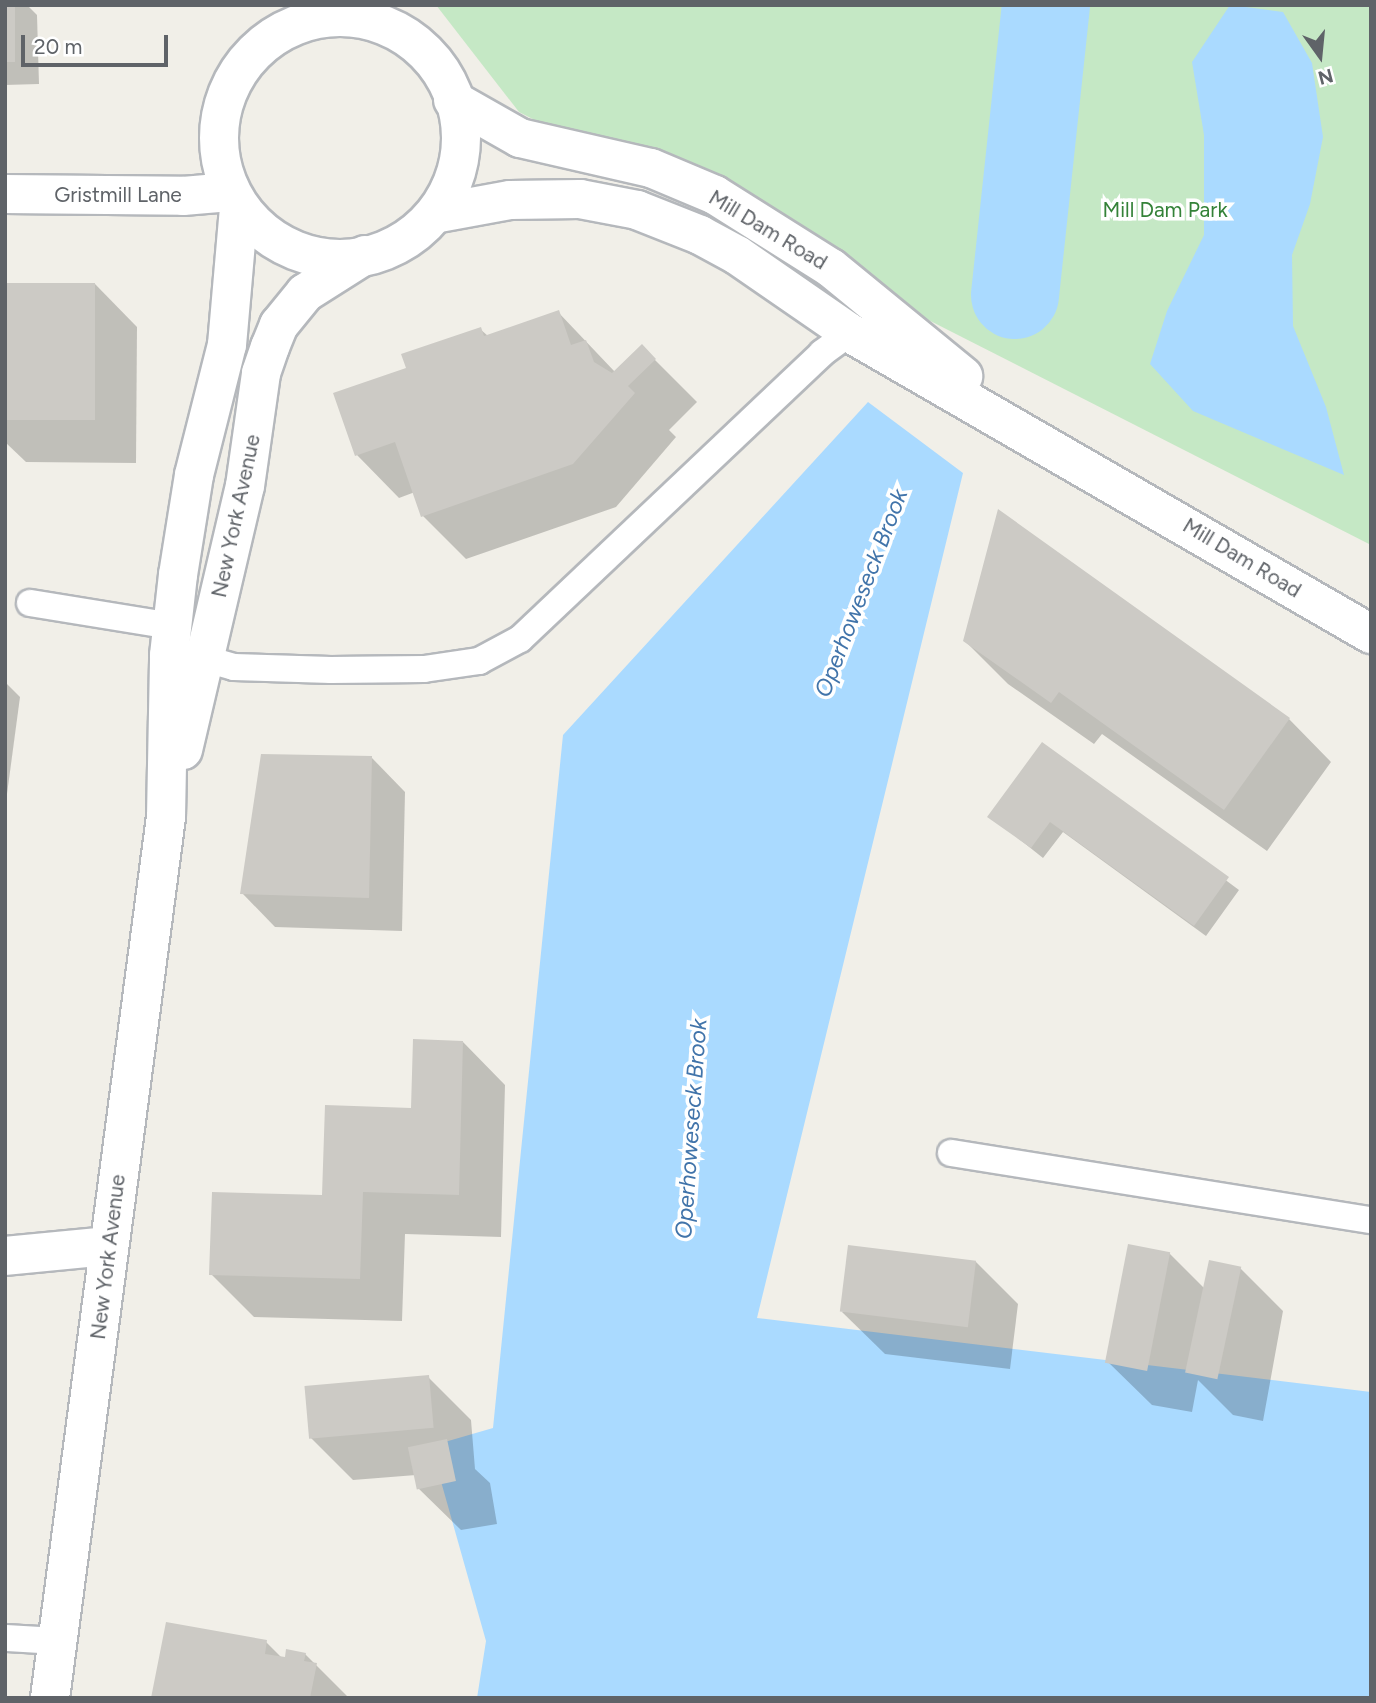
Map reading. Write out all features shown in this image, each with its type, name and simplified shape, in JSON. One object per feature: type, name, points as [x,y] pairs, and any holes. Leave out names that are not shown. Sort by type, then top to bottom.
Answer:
[{"type":"street","points":[[286,19],[401,20],[439,73],[453,100],[461,144],[452,190],[439,214],[403,241],[365,255],[333,257],[286,245],[269,237],[235,200],[220,150],[224,107],[243,67],[286,19]]},
{"type":"street","name":"Mill Dam Road","points":[[453,100],[520,138],[651,168],[750,215],[831,268],[1040,439]]},
{"type":"street","name":"Gristmill Lane","points":[[5,194],[183,196],[235,200]]},
{"type":"street","name":"Mill Dam Road","points":[[439,214],[556,197],[636,210],[737,255],[850,333],[1040,439],[1371,634]]},
{"type":"street","name":"New York Avenue","points":[[50,1698],[166,817],[172,626],[192,487],[229,333],[235,200]]},
{"type":"street","name":"New York Avenue","points":[[166,817],[206,659],[270,347],[279,325],[305,293],[365,255]]},
{"type":"street","points":[[5,1256],[109,1246]]},
{"type":"lane","points":[[206,659],[234,667],[331,670],[424,669],[479,661],[520,639],[822,353],[850,333]]},
{"type":"lane","points":[[30,603],[172,626]]},
{"type":"lane","points":[[951,1153],[1371,1220]]},
{"type":"lane","points":[[5,1638],[57,1642]]},
{"type":"green space","name":"Mill Dam Park","points":[[436,5],[1371,5],[1371,545],[519,112]]},
{"type":"water","points":[[1230,5],[1283,12],[1312,63],[1323,137],[1310,204],[1292,255],[1293,326],[1326,407],[1344,475],[1193,411],[1150,364],[1167,311],[1204,235],[1204,135],[1192,62]]},
{"type":"water","points":[[868,402],[963,473],[757,1318],[1371,1392],[1371,1698],[477,1698],[486,1641],[431,1446],[493,1428],[563,735]]},
{"type":"building","points":[[5,5],[15,5],[15,62],[5,62]]},
{"type":"building","points":[[5,283],[95,283],[95,420],[5,420]]},
{"type":"building","points":[[559,310],[571,345],[586,340],[594,362],[612,373],[642,344],[656,359],[628,386],[635,393],[573,464],[421,517],[395,442],[355,456],[333,393],[406,368],[401,354],[481,327],[484,336]]},
{"type":"building","points":[[998,509],[1290,718],[1224,810],[1059,692],[1051,703],[963,641]]},
{"type":"building","points":[[1042,742],[1229,877],[1194,926],[1050,822],[1031,848],[987,817]]},
{"type":"building","points":[[261,754],[372,756],[369,898],[240,894]]},
{"type":"building","points":[[413,1039],[463,1041],[459,1195],[363,1192],[360,1279],[209,1275],[212,1192],[322,1195],[325,1105],[411,1108]]},
{"type":"building","points":[[1128,1244],[1170,1252],[1147,1371],[1105,1363]]},
{"type":"building","points":[[848,1245],[976,1261],[968,1327],[840,1312]]},
{"type":"building","points":[[1209,1260],[1241,1267],[1217,1379],[1185,1372]]},
{"type":"building","points":[[429,1375],[434,1428],[309,1439],[304,1386]]},
{"type":"building","points":[[447,1439],[456,1481],[417,1489],[408,1447]]},
{"type":"building","points":[[166,1622],[267,1640],[265,1654],[285,1657],[286,1649],[306,1653],[304,1661],[317,1663],[310,1698],[151,1698]]},
{"type":"waterway","name":"Operhoweseck Brook","points":[[1015,295],[1046,5]]}]
